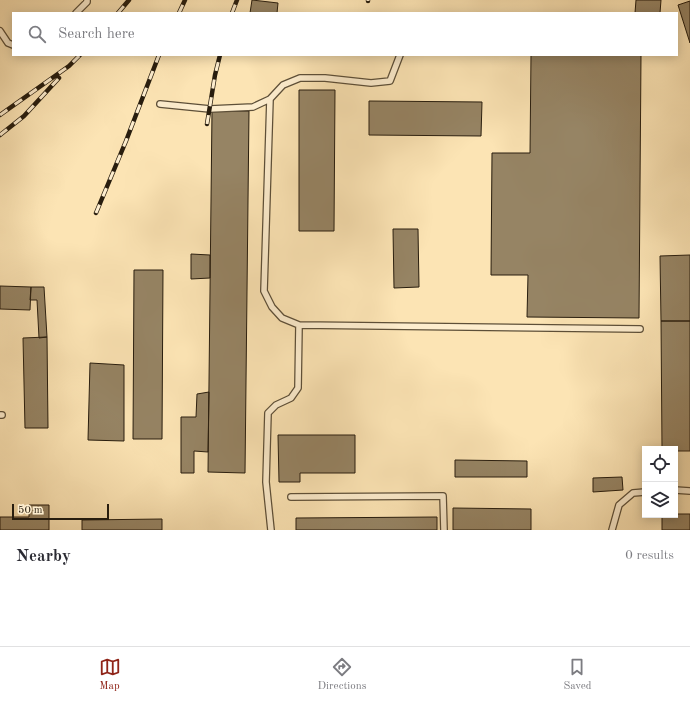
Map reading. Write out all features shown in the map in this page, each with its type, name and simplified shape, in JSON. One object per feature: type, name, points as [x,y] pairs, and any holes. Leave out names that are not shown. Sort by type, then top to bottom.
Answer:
[{"type":"lane","points":[[77,12],[87,2],[87,0]]},
{"type":"lane","points":[[0,31],[8,43],[12,45]]},
{"type":"lane","points":[[160,104],[210,109],[253,107],[270,99],[283,85],[300,78],[326,78],[371,83],[390,81],[400,56]]},
{"type":"lane","points":[[270,99],[264,291],[272,307],[282,318],[299,325],[640,329]]},
{"type":"lane","points":[[271,530],[266,482],[268,413],[276,405],[291,398],[298,388],[299,325]]},
{"type":"lane","points":[[678,490],[690,491]]},
{"type":"lane","points":[[612,530],[619,505],[634,493],[642,492]]},
{"type":"lane","points":[[291,497],[443,496],[444,530]]},
{"type":"building","points":[[252,0],[278,3],[277,12],[250,12]]},
{"type":"building","points":[[636,0],[661,0],[660,12],[635,12]]},
{"type":"building","points":[[690,1],[690,43],[678,5]]},
{"type":"building","points":[[531,56],[641,56],[639,318],[527,317],[528,275],[491,275],[492,153],[530,153]]},
{"type":"building","points":[[299,90],[335,90],[334,231],[299,231]]},
{"type":"building","points":[[369,101],[482,102],[481,136],[369,135]]},
{"type":"building","points":[[212,111],[249,111],[245,473],[208,472]]},
{"type":"building","points":[[393,229],[418,229],[419,287],[394,288]]},
{"type":"building","points":[[191,254],[210,255],[210,278],[191,279]]},
{"type":"building","points":[[690,255],[690,321],[661,321],[660,256]]},
{"type":"building","points":[[134,270],[163,270],[162,439],[133,439]]},
{"type":"building","points":[[0,286],[31,287],[30,310],[0,309]]},
{"type":"building","points":[[31,287],[44,287],[47,337],[39,338],[37,300],[30,300]]},
{"type":"building","points":[[661,321],[690,321],[690,451],[678,451],[678,446],[662,446]]},
{"type":"building","points":[[47,337],[48,428],[25,428],[23,338]]},
{"type":"building","points":[[90,363],[124,365],[124,441],[88,440]]},
{"type":"building","points":[[209,392],[208,452],[194,451],[194,473],[181,473],[181,417],[196,417],[197,394]]},
{"type":"building","points":[[278,435],[355,435],[355,473],[300,473],[300,482],[279,482]]},
{"type":"building","points":[[455,460],[527,461],[527,477],[455,477]]},
{"type":"building","points":[[622,477],[623,490],[593,492],[593,478]]},
{"type":"building","points":[[29,505],[49,505],[49,530],[0,530],[0,517],[29,517]]},
{"type":"building","points":[[453,508],[531,509],[531,530],[453,530]]},
{"type":"building","points":[[678,514],[690,514],[690,530],[662,530],[662,518],[678,518]]},
{"type":"building","points":[[437,517],[437,530],[296,530],[296,518]]},
{"type":"building","points":[[162,519],[162,530],[82,530],[82,520]]},
{"type":"railway","points":[[119,12],[129,0]]},
{"type":"railway","points":[[179,12],[185,0]]},
{"type":"railway","points":[[232,12],[237,0]]},
{"type":"railway","points":[[0,115],[69,66],[79,56]]},
{"type":"railway","points":[[96,213],[159,56]]},
{"type":"railway","points":[[207,124],[220,56]]},
{"type":"railway","points":[[0,135],[24,116],[59,78]]}]
